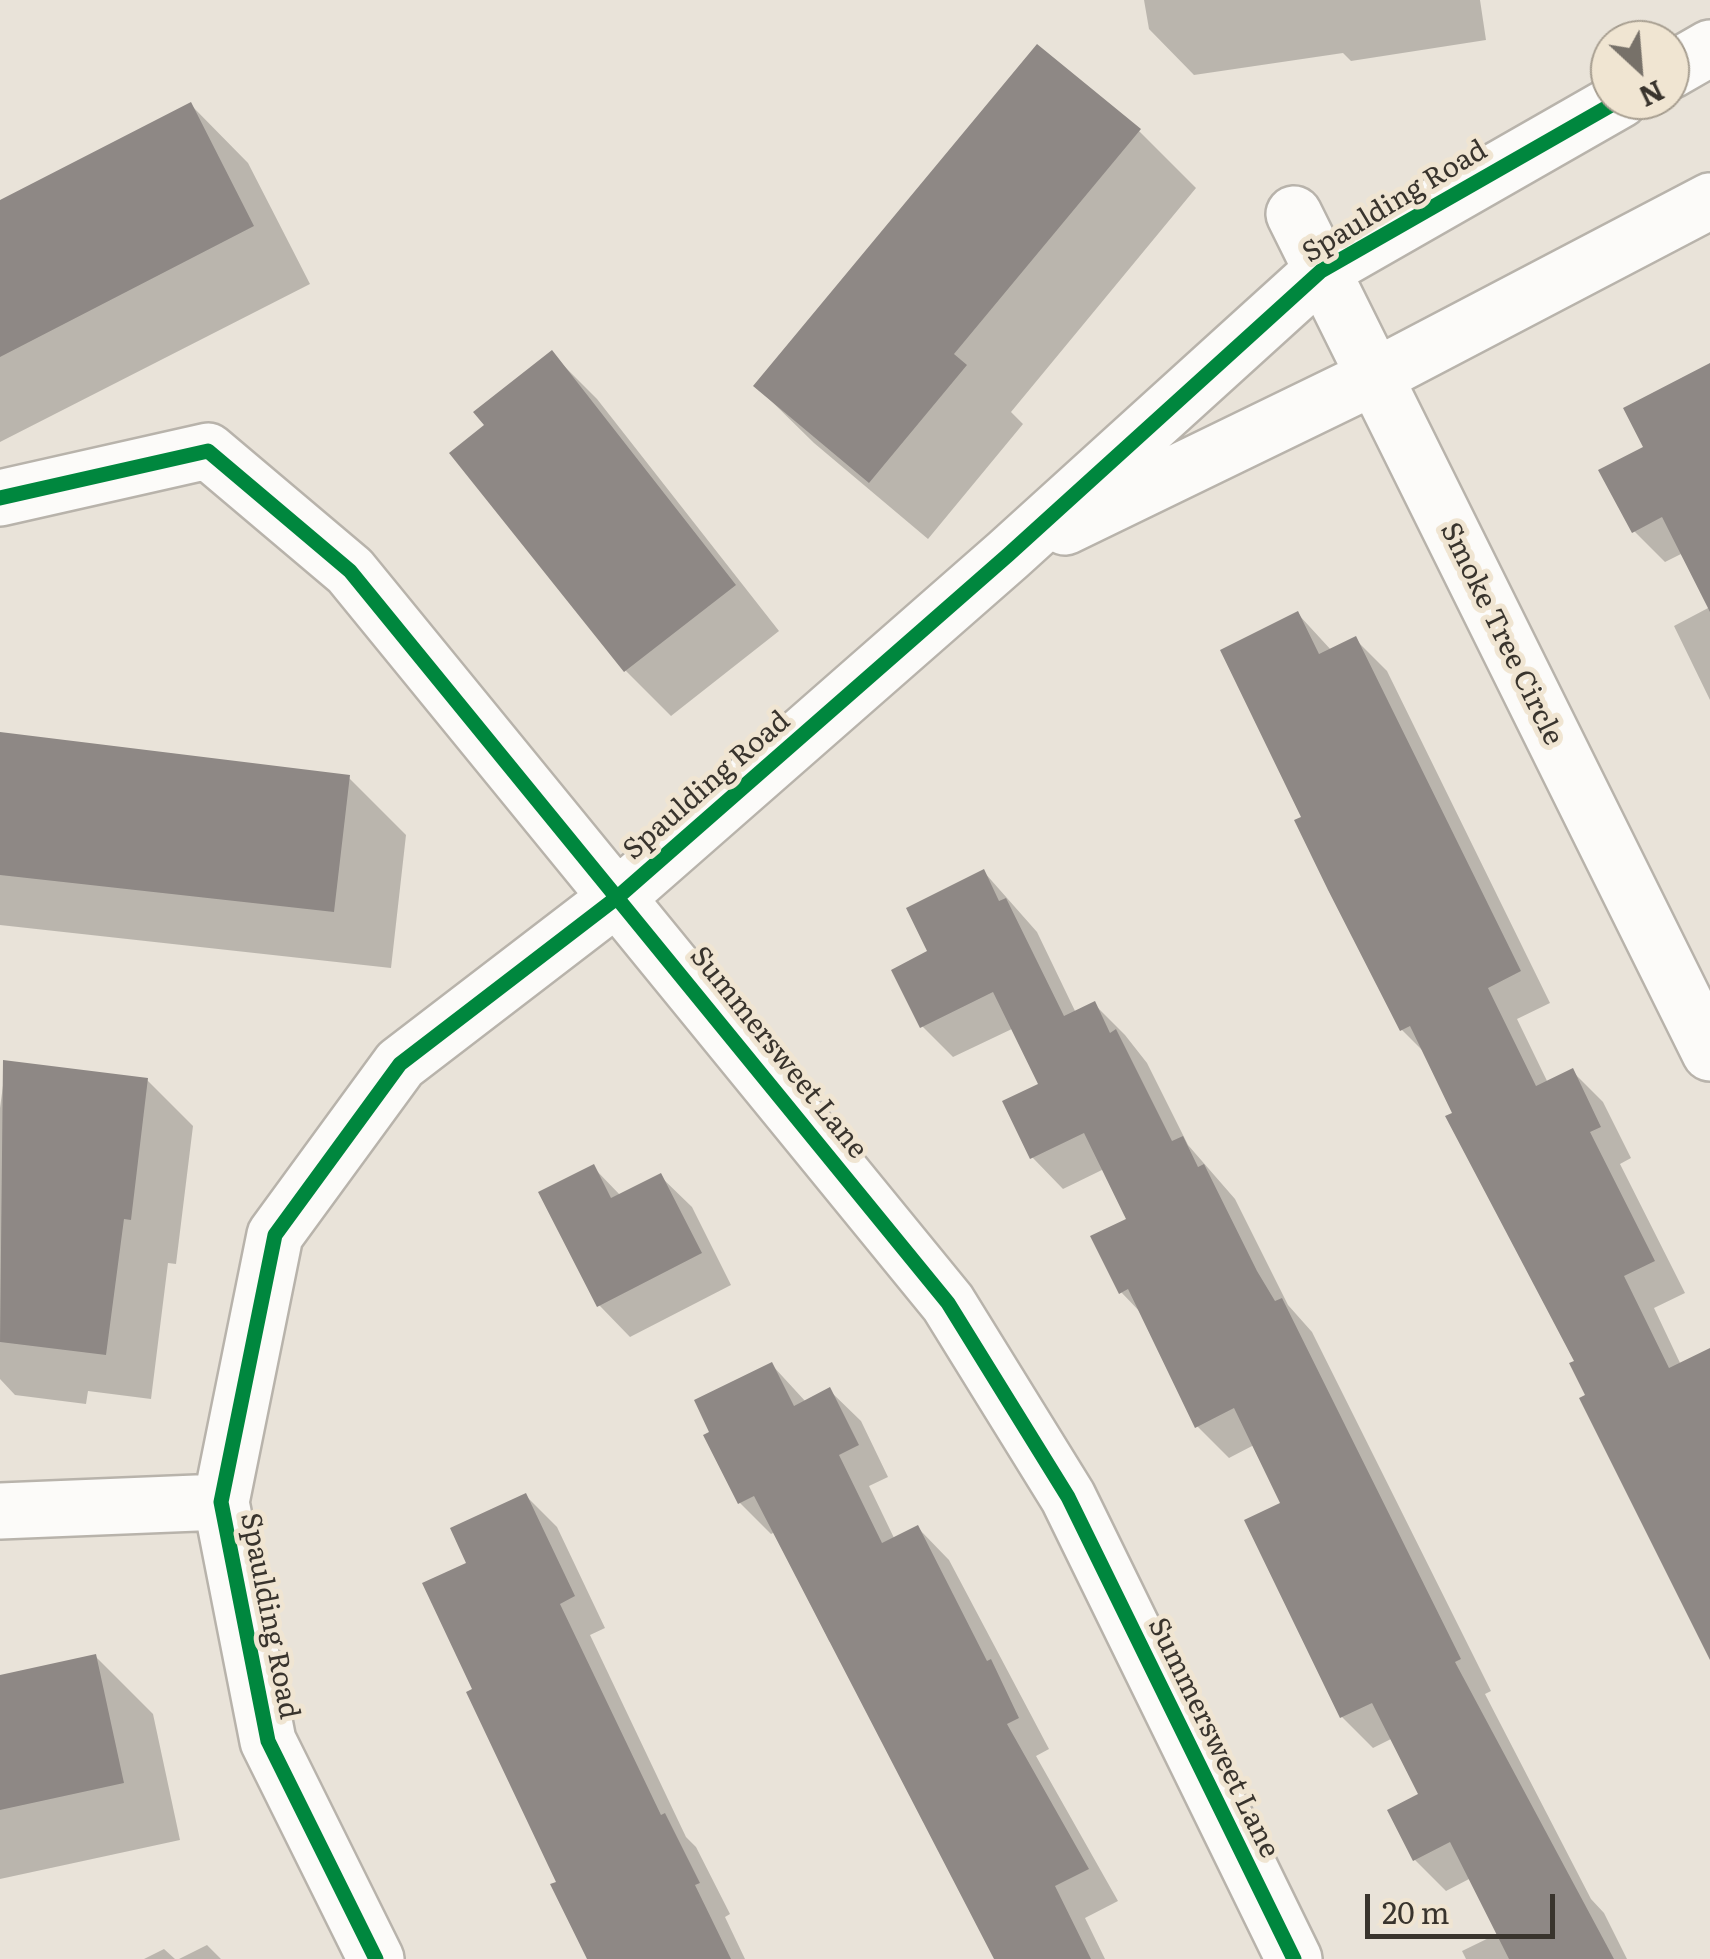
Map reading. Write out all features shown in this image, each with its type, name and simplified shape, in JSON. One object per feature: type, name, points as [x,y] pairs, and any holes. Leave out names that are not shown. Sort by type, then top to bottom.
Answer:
[{"type":"street","name":"Spaulding Road","points":[[376,1959],[268,1740],[221,1502],[275,1235],[400,1064],[619,896],[1008,555],[1321,271],[1590,117]]},
{"type":"street","name":"Spaulding Road","points":[[1008,555],[1374,377],[1710,201]]},
{"type":"street","name":"Smoke Tree Circle","points":[[1294,214],[1710,1053]]},
{"type":"street","name":"Summersweet Lane","points":[[0,498],[208,451],[350,572],[619,896],[948,1303],[1068,1497],[1294,1959]]},
{"type":"street","points":[[0,1511],[221,1502]]},
{"type":"building","points":[[1037,44],[1141,129],[954,354],[967,365],[869,483],[753,386]]},
{"type":"building","points":[[191,102],[254,226],[0,357],[0,200]]},
{"type":"building","points":[[552,350],[736,585],[624,672],[449,453],[484,425],[473,412]]},
{"type":"building","points":[[1710,363],[1710,612],[1662,517],[1632,533],[1598,470],[1643,447],[1623,408]]},
{"type":"building","points":[[1298,611],[1319,654],[1356,636],[1521,971],[1488,988],[1536,1086],[1573,1068],[1601,1127],[1590,1132],[1655,1261],[1624,1276],[1669,1368],[1710,1348],[1710,1660],[1579,1398],[1585,1395],[1569,1363],[1574,1361],[1445,1116],[1452,1113],[1410,1026],[1400,1031],[1328,890],[1294,820],[1301,817],[1220,650]]},
{"type":"building","points":[[0,732],[350,775],[334,912],[0,875]]},
{"type":"building","points":[[984,869],[999,901],[1006,898],[1064,1016],[1095,1001],[1110,1033],[1116,1029],[1172,1141],[1183,1136],[1198,1167],[1204,1164],[1257,1271],[1275,1301],[1282,1298],[1461,1659],[1455,1662],[1614,1959],[1509,1959],[1450,1842],[1413,1861],[1387,1810],[1418,1794],[1372,1703],[1340,1718],[1244,1520],[1280,1503],[1234,1408],[1195,1428],[1128,1289],[1119,1294],[1090,1236],[1126,1219],[1084,1133],[1030,1159],[1002,1101],[1038,1084],[993,992],[920,1028],[891,970],[927,951],[906,908]]},
{"type":"building","points":[[3,1060],[148,1078],[131,1220],[124,1219],[106,1355],[0,1342]]},
{"type":"building","points":[[594,1164],[611,1198],[661,1173],[702,1253],[597,1307],[538,1192]]},
{"type":"building","points":[[772,1362],[794,1406],[830,1387],[859,1445],[839,1455],[882,1543],[918,1525],[987,1661],[991,1659],[1019,1718],[1007,1724],[1089,1869],[1055,1886],[1091,1959],[994,1959],[754,1496],[738,1504],[703,1435],[709,1432],[694,1400]]},
{"type":"building","points":[[526,1493],[575,1596],[560,1604],[661,1815],[665,1813],[700,1883],[695,1885],[731,1959],[587,1959],[550,1884],[556,1882],[466,1692],[472,1689],[422,1583],[466,1563],[450,1528]]},
{"type":"building","points":[[96,1654],[124,1783],[0,1810],[0,1675]]},
{"type":"cycle path","points":[[376,1959],[268,1741],[221,1502],[275,1235],[400,1064],[619,896],[1008,555],[1321,271],[1590,117]]},
{"type":"cycle path","points":[[0,498],[208,451],[350,571],[948,1303],[1068,1497],[1294,1959]]}]
